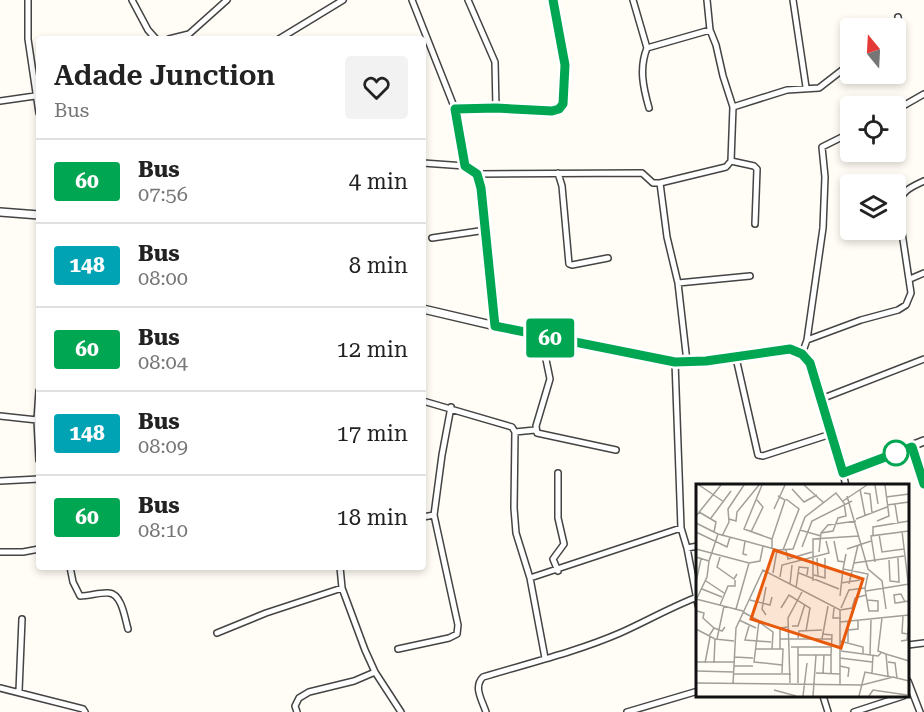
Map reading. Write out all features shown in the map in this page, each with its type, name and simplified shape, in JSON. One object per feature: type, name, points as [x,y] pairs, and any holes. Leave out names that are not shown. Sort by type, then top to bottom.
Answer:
[{"type":"street","points":[[28,0],[28,39],[36,100]]},
{"type":"street","points":[[132,0],[153,36]]},
{"type":"street","points":[[181,36],[189,34],[227,0]]},
{"type":"street","points":[[284,36],[343,0]]},
{"type":"street","points":[[412,0],[455,109],[465,166]]},
{"type":"street","points":[[468,0],[495,62],[496,108]]},
{"type":"street","points":[[455,109],[496,108],[552,111],[559,109],[563,104],[565,65],[553,0]]},
{"type":"street","points":[[633,0],[647,48],[642,61],[643,86],[649,108]]},
{"type":"street","points":[[426,163],[465,166],[477,174],[642,173],[653,183],[726,167],[731,161],[733,107],[710,30],[707,0]]},
{"type":"street","points":[[793,0],[806,87]]},
{"type":"street","points":[[647,48],[710,30]]},
{"type":"street","points":[[733,107],[787,90],[806,87],[819,88],[840,72]]},
{"type":"street","points":[[906,104],[924,94]]},
{"type":"street","points":[[0,101],[35,96]]},
{"type":"street","points":[[802,354],[807,340],[823,228],[825,177],[822,147],[840,138]]},
{"type":"street","points":[[731,161],[754,166],[757,169],[755,224]]},
{"type":"street","points":[[558,172],[562,186],[569,264],[608,258]]},
{"type":"street","points":[[477,174],[486,230],[495,326]]},
{"type":"street","points":[[807,340],[861,320],[898,310],[906,305],[911,293],[898,206],[899,198],[903,192],[924,181]]},
{"type":"street","points":[[660,183],[667,237],[678,283],[687,362]]},
{"type":"street","points":[[0,212],[36,215]]},
{"type":"street","points":[[432,237],[486,230]]},
{"type":"street","points":[[910,279],[924,273]]},
{"type":"street","points":[[678,283],[750,276]]},
{"type":"street","points":[[426,310],[543,337],[675,362],[736,357],[790,349],[802,354],[810,363],[846,484]]},
{"type":"street","points":[[535,430],[550,379],[543,337]]},
{"type":"street","points":[[736,357],[758,455],[831,434]]},
{"type":"street","points":[[821,399],[924,359]]},
{"type":"street","points":[[486,712],[477,688],[483,677],[568,652],[620,633],[658,613],[695,598],[687,548],[681,528],[675,362]]},
{"type":"street","points":[[426,402],[452,407],[512,427],[515,432],[516,533],[530,578],[545,658]]},
{"type":"street","points":[[398,649],[449,638],[457,634],[456,616],[434,515],[442,455],[452,407]]},
{"type":"street","points":[[0,417],[36,420]]},
{"type":"street","points":[[515,432],[535,430],[537,433],[616,450]]},
{"type":"street","points":[[843,473],[924,441]]},
{"type":"street","points":[[912,447],[924,484]]},
{"type":"street","points":[[558,473],[558,518],[564,544],[553,559],[558,570]]},
{"type":"street","points":[[0,481],[36,479]]},
{"type":"street","points":[[426,516],[434,515]]},
{"type":"street","points":[[530,578],[681,528]]},
{"type":"street","points":[[687,548],[696,546]]},
{"type":"street","points":[[0,552],[36,550]]},
{"type":"street","points":[[71,570],[73,582],[80,596],[110,592],[115,595],[120,603],[128,629]]},
{"type":"street","points":[[340,570],[342,588],[365,650],[375,672],[401,712]]},
{"type":"street","points":[[217,633],[266,613],[342,588]]},
{"type":"street","points":[[19,691],[22,619]]},
{"type":"street","points":[[909,645],[924,643]]},
{"type":"street","points":[[297,712],[294,706],[299,698],[309,692],[354,681],[375,672]]},
{"type":"street","points":[[0,688],[83,709],[85,712]]},
{"type":"street","points":[[627,712],[696,692]]},
{"type":"street","points":[[909,693],[920,712]]},
{"type":"street","points":[[823,697],[828,712]]},
{"type":"street","points":[[854,712],[900,697]]},
{"type":"bus line","name":"60","points":[[553,0],[565,65],[563,104],[559,109],[552,111],[496,108],[455,109],[465,166],[477,174],[481,188],[495,326],[675,362],[706,361],[790,349],[797,351],[810,363],[843,473],[912,447],[924,484]]}]
